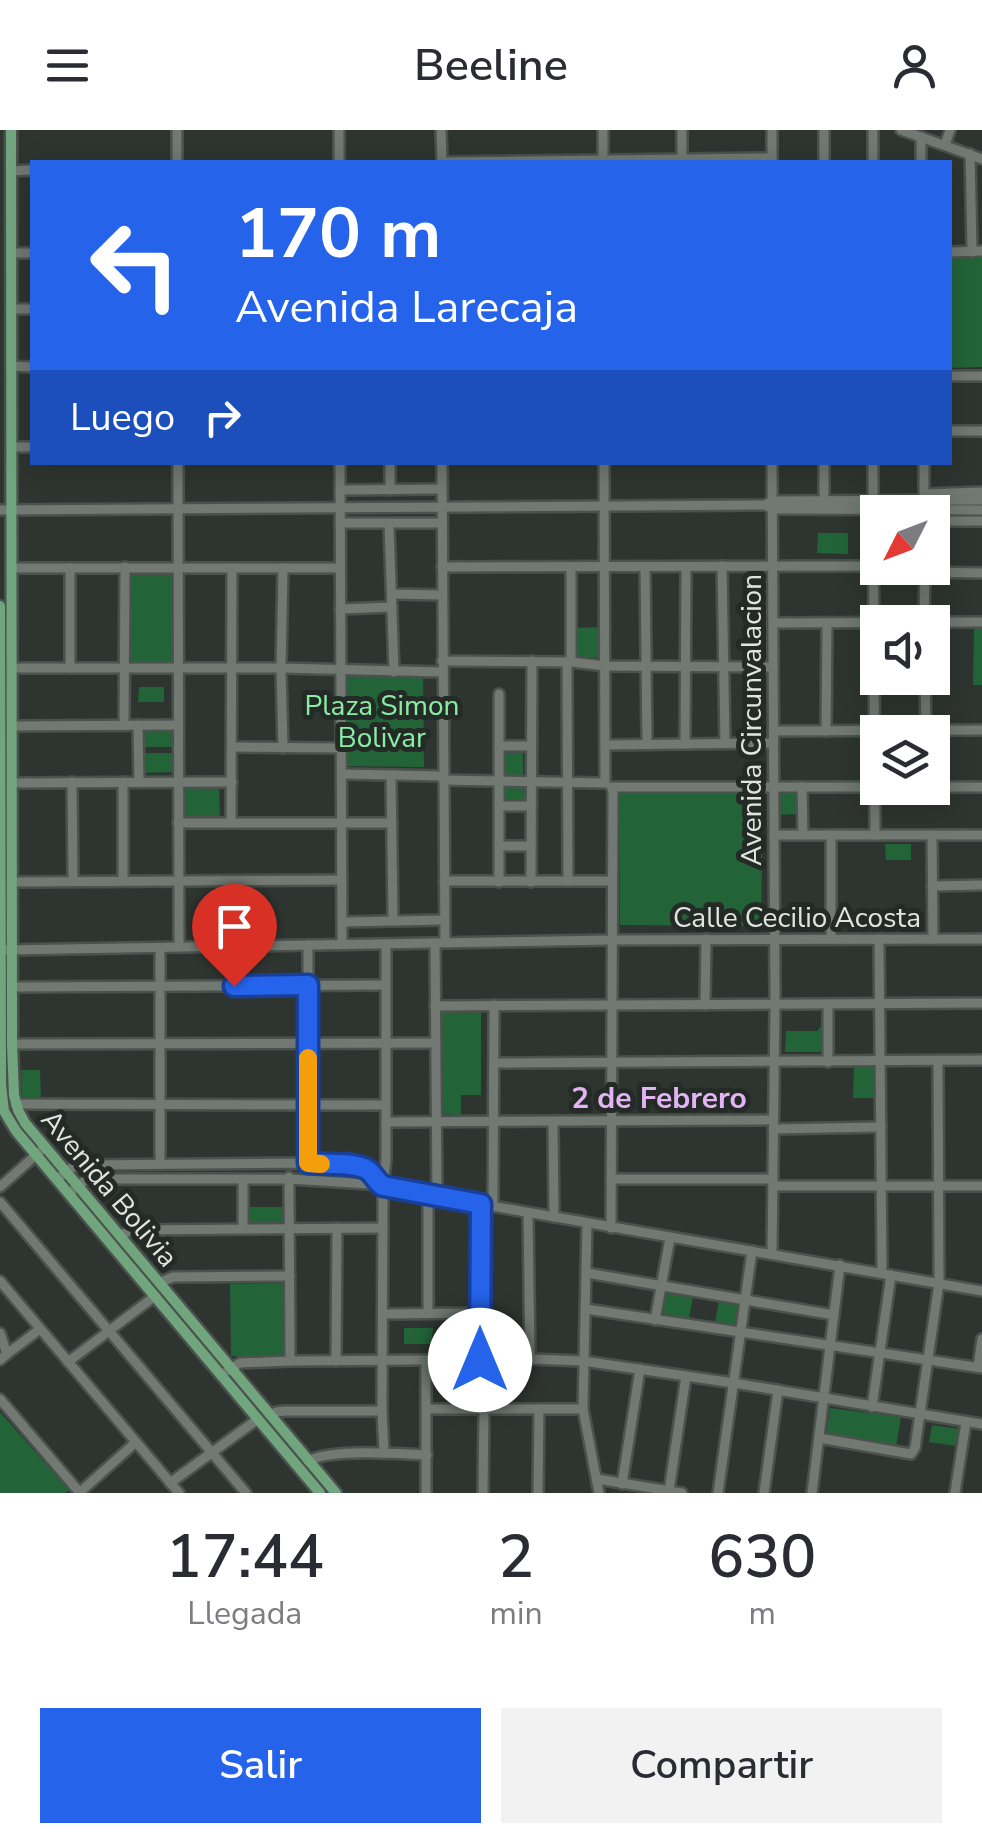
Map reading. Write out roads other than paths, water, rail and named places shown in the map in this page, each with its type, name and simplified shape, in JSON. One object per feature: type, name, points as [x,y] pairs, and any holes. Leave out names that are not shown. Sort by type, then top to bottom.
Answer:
[{"type":"main road","name":"Avenida Bolivia","points":[[11,130],[12,447],[6,510],[12,568],[12,882],[4,988],[2,1101],[10,1122],[61,1175],[78,1186],[160,1283],[258,1419],[320,1493]]},
{"type":"main road","name":"Avenida Bolivia","points":[[0,606],[1,926],[7,950]]},
{"type":"main road","name":"Avenida Bolivia","points":[[4,1043],[15,1104],[41,1151]]},
{"type":"main road","name":"Avenida Bolivia","points":[[78,1186],[154,1296],[271,1416],[336,1493]]},
{"type":"street","points":[[177,130],[177,160]]},
{"type":"street","points":[[339,130],[339,160]]},
{"type":"street","points":[[441,130],[442,160]]},
{"type":"street","points":[[603,130],[603,160]]},
{"type":"street","points":[[679,160],[682,130]]},
{"type":"street","points":[[772,130],[772,160]]},
{"type":"street","points":[[824,130],[824,160]]},
{"type":"street","points":[[873,130],[873,160]]},
{"type":"street","points":[[900,130],[982,159]]},
{"type":"street","points":[[945,145],[950,130]]},
{"type":"street","points":[[921,137],[921,160]]},
{"type":"street","points":[[970,154],[977,252]]},
{"type":"street","points":[[11,170],[30,170]]},
{"type":"street","points":[[11,254],[30,253]]},
{"type":"street","points":[[11,309],[30,309]]},
{"type":"street","points":[[11,366],[30,367]]},
{"type":"street","points":[[952,376],[982,376]]},
{"type":"street","points":[[952,431],[982,430]]},
{"type":"street","points":[[12,447],[30,447]]},
{"type":"street","points":[[178,465],[178,947]]},
{"type":"street","points":[[340,465],[342,944]]},
{"type":"street","points":[[390,465],[390,490]]},
{"type":"street","points":[[428,1312],[436,1121],[435,1006],[444,920],[442,465]]},
{"type":"street","points":[[604,465],[605,745],[611,881],[611,1228]]},
{"type":"street","name":"Avenida Circunvalacion","points":[[772,465],[772,1254]]},
{"type":"street","points":[[824,465],[824,504]]},
{"type":"street","points":[[873,465],[873,495]]},
{"type":"street","points":[[924,465],[925,495]]},
{"type":"street","points":[[340,490],[442,489]]},
{"type":"street","points":[[950,499],[982,492]]},
{"type":"street","points":[[950,502],[982,500]]},
{"type":"street","points":[[6,510],[860,505]]},
{"type":"street","points":[[950,507],[982,510]]},
{"type":"street","points":[[950,521],[982,521]]},
{"type":"street","points":[[340,523],[441,523]]},
{"type":"street","points":[[390,524],[394,672]]},
{"type":"street","points":[[568,881],[571,566]]},
{"type":"street","points":[[722,566],[725,744]]},
{"type":"street","points":[[442,567],[860,566]]},
{"type":"street","points":[[124,725],[125,567]]},
{"type":"street","points":[[645,567],[647,744]]},
{"type":"street","points":[[685,744],[686,567]]},
{"type":"street","points":[[12,568],[340,568]]},
{"type":"street","points":[[70,568],[70,668]]},
{"type":"street","points":[[231,823],[232,568]]},
{"type":"street","points":[[283,568],[283,748]]},
{"type":"street","points":[[950,571],[982,573]]},
{"type":"street","points":[[392,594],[442,595]]},
{"type":"street","points":[[340,609],[392,607]]},
{"type":"street","points":[[826,622],[826,731]]},
{"type":"street","points":[[773,623],[860,622]]},
{"type":"street","points":[[950,622],[982,622]]},
{"type":"street","points":[[12,668],[232,667],[394,672],[532,661],[773,668]]},
{"type":"street","points":[[531,882],[532,661]]},
{"type":"street","points":[[499,694],[499,882]]},
{"type":"street","points":[[138,725],[139,782]]},
{"type":"street","points":[[12,726],[178,725]]},
{"type":"street","points":[[950,730],[982,730]]},
{"type":"street","points":[[773,732],[860,731]]},
{"type":"street","points":[[605,745],[773,744]]},
{"type":"street","points":[[499,746],[531,746]]},
{"type":"street","points":[[232,747],[341,748]]},
{"type":"street","points":[[342,774],[609,786],[860,787]]},
{"type":"street","points":[[391,775],[393,920]]},
{"type":"street","points":[[72,782],[72,880]]},
{"type":"street","points":[[123,782],[123,880]]},
{"type":"street","points":[[12,783],[232,782]]},
{"type":"street","points":[[802,787],[803,835]]},
{"type":"street","points":[[950,787],[982,787]]},
{"type":"street","points":[[875,835],[876,805]]},
{"type":"street","points":[[499,806],[532,806]]},
{"type":"street","points":[[178,823],[392,823]]},
{"type":"street","points":[[774,834],[982,836]]},
{"type":"street","points":[[831,940],[832,835]]},
{"type":"street","points":[[932,835],[933,939]]},
{"type":"street","points":[[499,846],[531,846]]},
{"type":"street","points":[[12,882],[342,880]]},
{"type":"street","points":[[444,881],[611,881]]},
{"type":"street","points":[[932,886],[982,885]]},
{"type":"street","points":[[342,922],[444,920]]},
{"type":"street","points":[[872,1407],[886,1274],[880,939]]},
{"type":"street","name":"Calle Cecilio Acosta","points":[[7,950],[611,940],[982,939]]},
{"type":"street","points":[[705,1005],[706,940]]},
{"type":"street","points":[[384,1453],[380,1184],[386,1158],[386,944]]},
{"type":"street","points":[[308,945],[308,1163]]},
{"type":"street","points":[[160,948],[160,1164]]},
{"type":"street","points":[[4,988],[386,985]]},
{"type":"street","points":[[828,1004],[828,1062]]},
{"type":"street","points":[[435,1006],[982,1004]]},
{"type":"street","points":[[494,1005],[494,1207]]},
{"type":"street","points":[[4,1043],[436,1044]]},
{"type":"street","points":[[494,1063],[982,1060]]},
{"type":"street","points":[[819,1438],[911,1454],[915,1448],[939,1283],[938,1061]]},
{"type":"street","points":[[15,1104],[386,1105]]},
{"type":"street","points":[[0,1113],[10,1122]]},
{"type":"street","points":[[386,1122],[611,1121],[881,1127]]},
{"type":"street","points":[[553,1122],[554,1217]]},
{"type":"street","points":[[0,1187],[41,1151]]},
{"type":"street","points":[[61,1175],[83,1165],[308,1163],[360,1166],[380,1184]]},
{"type":"street","points":[[289,1164],[290,1361]]},
{"type":"street","points":[[83,1165],[78,1186],[290,1179],[380,1184],[587,1224],[982,1291]]},
{"type":"street","points":[[611,1179],[982,1186]]},
{"type":"street","points":[[243,1180],[243,1229]]},
{"type":"street","points":[[0,1202],[246,1493]]},
{"type":"street","points":[[480,1360],[481,1204]]},
{"type":"street","points":[[528,1213],[530,1359]]},
{"type":"street","points":[[587,1224],[582,1409],[599,1493]]},
{"type":"street","points":[[336,1361],[337,1228]]},
{"type":"street","points":[[120,1236],[131,1230],[383,1228]]},
{"type":"street","points":[[655,1320],[670,1238]]},
{"type":"street","points":[[718,1493],[752,1252]]},
{"type":"street","points":[[812,1493],[840,1265]]},
{"type":"street","points":[[586,1273],[834,1315]]},
{"type":"street","points":[[160,1283],[173,1276],[290,1276]]},
{"type":"street","points":[[0,1282],[179,1493]]},
{"type":"street","points":[[68,1362],[154,1296]]},
{"type":"street","points":[[586,1309],[980,1368],[982,1339]]},
{"type":"street","points":[[384,1314],[480,1313]]},
{"type":"street","points":[[0,1333],[4,1357],[40,1329]]},
{"type":"street","points":[[226,1372],[240,1363],[290,1361],[583,1362],[734,1382],[982,1424]]},
{"type":"street","points":[[426,1361],[426,1493]]},
{"type":"street","points":[[622,1484],[640,1369]]},
{"type":"street","points":[[669,1491],[686,1376]]},
{"type":"street","points":[[764,1493],[778,1390]]},
{"type":"street","points":[[0,1399],[80,1493],[136,1442]]},
{"type":"street","points":[[483,1493],[484,1409]]},
{"type":"street","points":[[538,1409],[538,1493]]},
{"type":"street","points":[[428,1410],[582,1409]]},
{"type":"street","points":[[271,1416],[286,1411],[382,1411]]},
{"type":"street","points":[[170,1483],[258,1419]]},
{"type":"street","points":[[955,1493],[966,1422]]},
{"type":"street","points":[[308,1461],[321,1456],[427,1455]]},
{"type":"street","points":[[596,1479],[682,1493]]},
{"type":"district","name":"2 de Febrero","points":[[659,1098]]},
{"type":"park label","name":"Plaza Simon Bolivar","points":[[382,721]]}]
